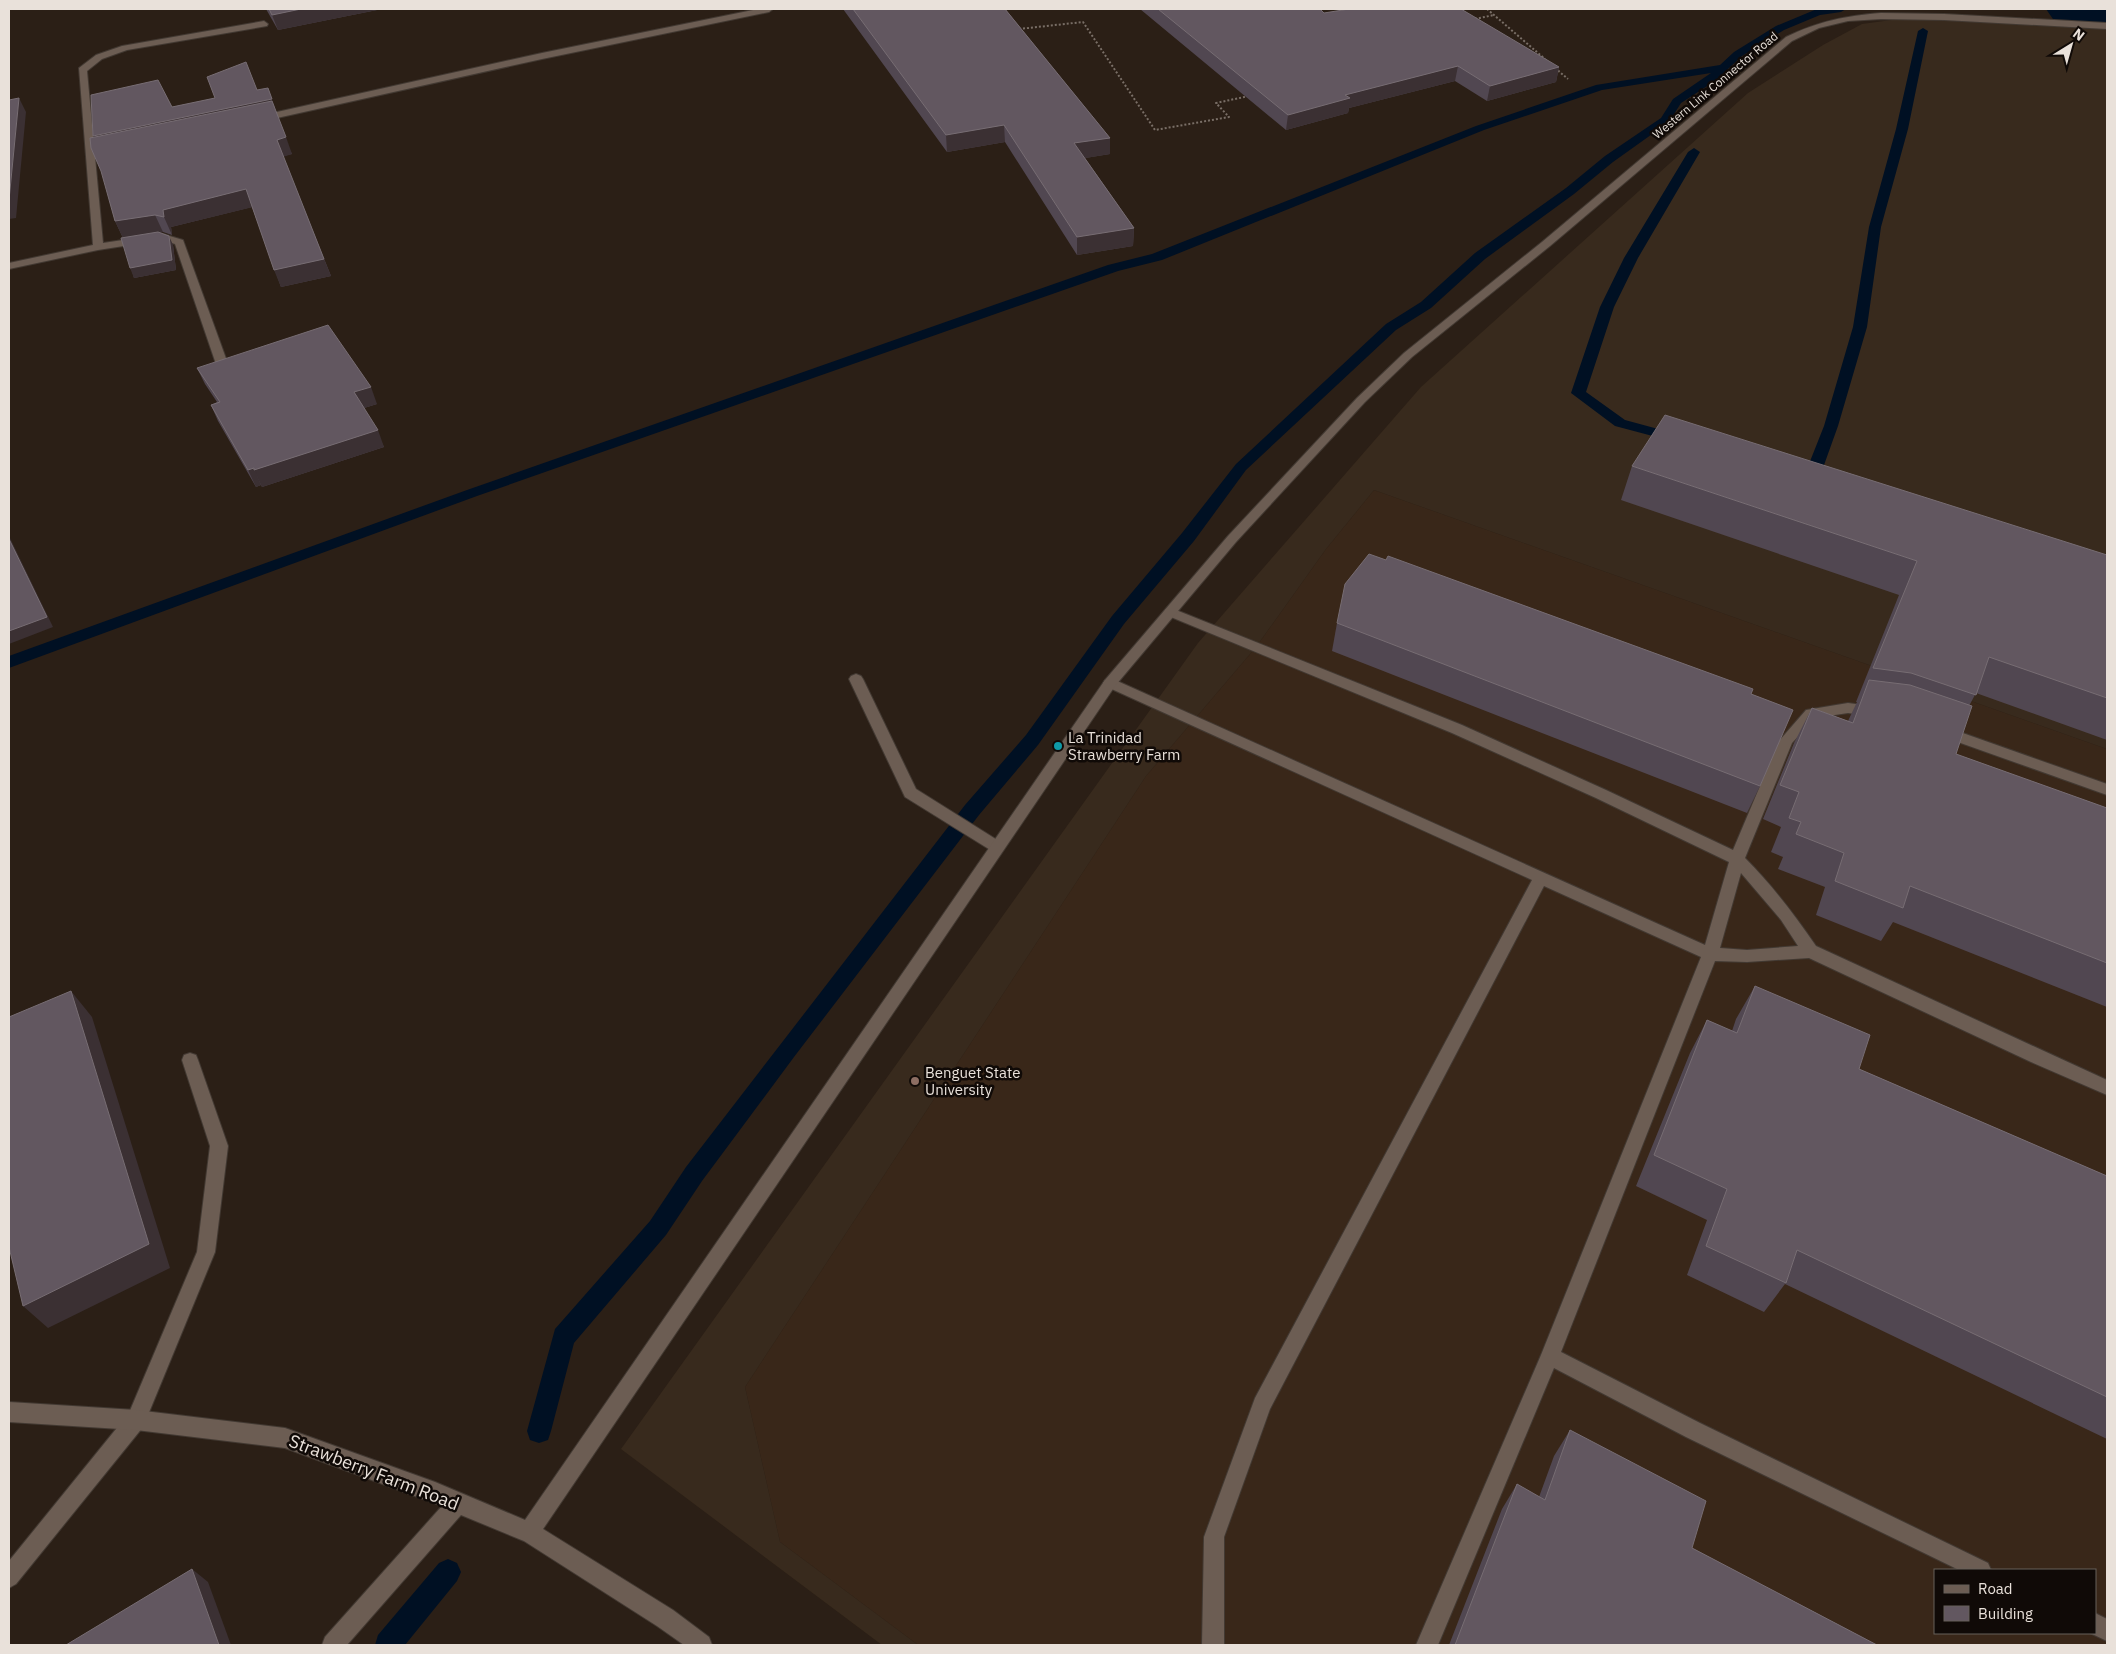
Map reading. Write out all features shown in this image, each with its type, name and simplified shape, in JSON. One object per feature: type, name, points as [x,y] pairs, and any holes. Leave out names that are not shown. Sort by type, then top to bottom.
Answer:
[{"type":"street","points":[[245,122],[352,100],[542,56],[768,9]]},
{"type":"street","name":"Western Link Connector Road","points":[[530,1532],[1110,683],[1232,539],[1361,400],[1408,356],[1546,244],[1789,39],[1816,26],[1848,18],[1881,16],[1944,17],[2107,26]]},
{"type":"street","points":[[98,246],[95,151],[82,70],[100,57],[126,48],[264,24]]},
{"type":"street","points":[[9,266],[98,246],[163,237],[179,242],[222,364]]},
{"type":"street","points":[[1171,612],[1457,729],[1601,794],[1737,859],[1781,909],[1810,951]]},
{"type":"street","points":[[856,679],[910,793],[998,847]]},
{"type":"street","points":[[1110,683],[1710,954],[1747,956],[1810,951],[2107,1088]]},
{"type":"street","points":[[1427,1645],[1550,1356],[1710,954],[1737,859],[1786,741],[1811,714],[1848,708],[1883,712]]},
{"type":"street","points":[[1929,727],[2107,790]]},
{"type":"street","points":[[1212,1645],[1214,1537],[1262,1405],[1541,877]]},
{"type":"street","points":[[9,1577],[136,1420],[206,1252],[219,1146],[190,1060]]},
{"type":"street","points":[[1550,1356],[1711,1439],[1979,1569]]},
{"type":"street","name":"Strawberry Farm Road","points":[[9,1412],[136,1420],[284,1438],[435,1492],[510,1526],[530,1532],[665,1618],[702,1645]]},
{"type":"street","points":[[333,1645],[458,1503]]},
{"type":"path","points":[[1487,9],[1546,60]]},
{"type":"path","points":[[1475,19],[1494,15]]},
{"type":"path","points":[[1016,29],[1083,22],[1155,130],[1229,117],[1216,103],[1254,94]]},
{"type":"path","points":[[1553,66],[1568,79]]},
{"type":"shaded area","name":"Benguet State University","points":[[1899,19],[2107,26],[2107,749],[1374,490],[1326,549],[1256,647],[1146,776],[745,1387],[780,1542],[918,1645],[882,1645],[621,1449],[1198,643],[1421,387],[1748,93],[1823,45],[1862,24]]},
{"type":"shaded area","points":[[1374,490],[2107,749],[2107,1645],[918,1645],[780,1542],[745,1387],[1146,776],[1256,647],[1326,549]]},
{"type":"building","points":[[269,9],[301,9],[272,15]]},
{"type":"building","points":[[853,9],[1005,9],[1110,138],[1074,143],[1134,228],[1077,237],[1004,125],[946,135]]},
{"type":"building","points":[[1158,9],[1320,9],[1324,13],[1349,9],[1461,9],[1559,67],[1490,86],[1458,66],[1345,95],[1350,98],[1288,115]]},
{"type":"building","points":[[246,62],[257,90],[268,88],[272,99],[93,136],[91,95],[158,80],[172,107],[215,98],[207,77]]},
{"type":"building","points":[[19,98],[9,200],[9,100]]},
{"type":"building","points":[[272,101],[286,137],[277,140],[324,259],[274,270],[246,189],[163,210],[164,217],[155,215],[115,221],[101,171],[91,148],[90,138]]},
{"type":"building","points":[[158,232],[169,236],[172,260],[130,268],[121,238]]},
{"type":"building","points":[[328,325],[371,387],[354,392],[378,430],[254,470],[254,468],[248,470],[211,405],[220,402],[197,368]]},
{"type":"building","points":[[1665,415],[2107,555],[2107,698],[1989,657],[1976,695],[1911,673],[1873,668],[1917,561],[1632,466]]},
{"type":"building","points":[[9,539],[47,617],[9,631]]},
{"type":"building","points":[[1369,554],[1386,560],[1388,556],[1753,689],[1751,694],[1793,710],[1760,786],[1337,623],[1345,584]]},
{"type":"building","points":[[1869,680],[1910,685],[1972,706],[1956,754],[2107,808],[2107,963],[1910,886],[1903,908],[1835,881],[1844,853],[1796,834],[1801,822],[1789,818],[1799,792],[1780,785],[1812,708],[1853,723]]},
{"type":"building","points":[[1755,986],[1870,1035],[1859,1069],[2107,1176],[2107,1397],[1797,1250],[1786,1283],[1706,1246],[1727,1189],[1654,1155],[1707,1020],[1737,1033]]},
{"type":"building","points":[[71,991],[149,1244],[23,1306],[9,1247],[9,1017]]},
{"type":"building","points":[[1570,1430],[1706,1501],[1692,1548],[1877,1645],[1455,1645],[1517,1484],[1545,1500]]},
{"type":"building","points":[[192,1569],[219,1645],[66,1645]]},
{"type":"waterway","points":[[539,1431],[563,1337],[658,1228],[694,1174],[787,1051],[972,810],[1032,740],[1118,620],[1188,537],[1241,467],[1391,327],[1426,305],[1480,256],[1570,191],[1609,159],[1665,120],[1677,101],[1711,79],[1738,54],[1780,28],[1817,12],[1841,9]]},
{"type":"waterway","points":[[2077,9],[2107,11]]},
{"type":"waterway","points":[[1811,479],[1831,426],[1860,327],[1875,227],[1902,129],[1923,31]]},
{"type":"waterway","points":[[9,662],[472,493],[1113,268],[1157,257],[1480,128],[1600,87],[1721,68]]},
{"type":"waterway","points":[[1679,439],[1620,423],[1578,393],[1607,307],[1631,258],[1694,152]]},
{"type":"waterway","points":[[388,1645],[448,1572]]},
{"type":"place","name":"La Trinidad Strawberry Farm","points":[[1058,746]]},
{"type":"place","name":"Benguet State University","points":[[915,1081]]}]
